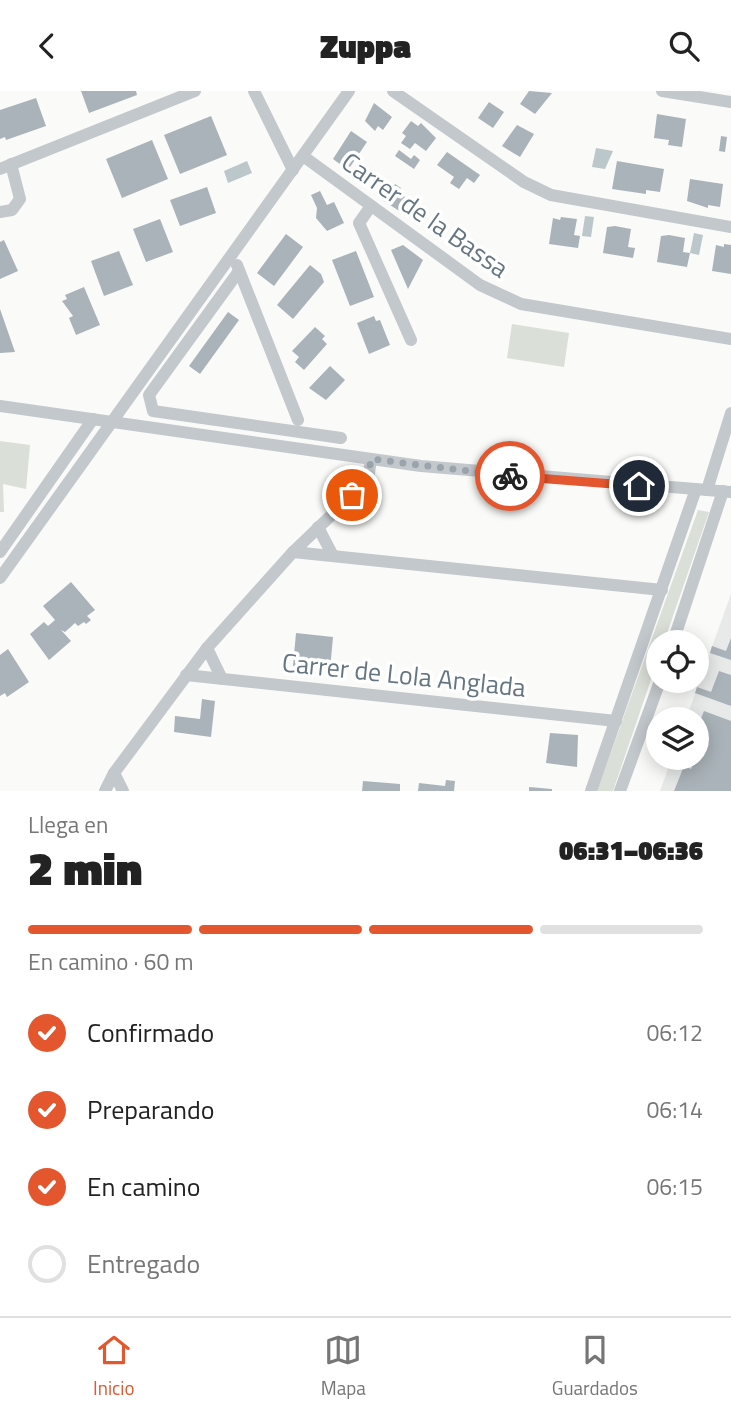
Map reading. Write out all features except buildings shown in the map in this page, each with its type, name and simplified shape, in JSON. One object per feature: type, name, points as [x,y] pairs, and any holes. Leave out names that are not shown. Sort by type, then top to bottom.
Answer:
[{"type":"street","points":[[0,212],[12,209],[20,199],[5,166],[195,91]]},
{"type":"street","points":[[254,91],[293,170]]},
{"type":"street","points":[[0,578],[349,91]]},
{"type":"street","points":[[393,91],[524,182],[551,195],[731,227]]},
{"type":"street","points":[[662,91],[731,102]]},
{"type":"street","name":"Carrer de la Bassa","points":[[303,156],[452,266],[501,297],[521,304],[731,339]]},
{"type":"street","points":[[371,206],[359,223],[411,340]]},
{"type":"street","points":[[233,254],[298,420]]},
{"type":"street","points":[[239,271],[149,395],[153,411],[341,438]]},
{"type":"street","points":[[0,406],[371,459],[507,475],[727,491],[677,630]]},
{"type":"street","points":[[591,791],[662,590],[731,413]]},
{"type":"street","points":[[0,552],[93,419]]},
{"type":"street","points":[[105,791],[114,773],[207,648],[293,552],[368,481],[371,459]]},
{"type":"street","points":[[318,527],[333,556]]},
{"type":"street","points":[[293,552],[662,590]]},
{"type":"street","points":[[207,648],[222,679]]},
{"type":"street","name":"Carrer de Lola Anglada","points":[[186,675],[616,721]]},
{"type":"street","points":[[620,791],[656,693]]},
{"type":"street","points":[[114,773],[122,791]]},
{"type":"shaded area","points":[[596,148],[613,151],[605,169],[592,167]]},
{"type":"shaded area","points":[[247,161],[252,173],[228,183],[224,171]]},
{"type":"shaded area","points":[[585,216],[594,217],[591,237],[582,236]]},
{"type":"shaded area","points":[[694,233],[703,235],[699,255],[690,253]]},
{"type":"shaded area","points":[[512,324],[569,333],[564,367],[507,358]]},
{"type":"shaded area","points":[[0,441],[30,445],[26,489],[3,484],[4,512],[0,512]]},
{"type":"shaded area","points":[[698,510],[709,512],[668,630],[655,630]]},
{"type":"shaded area","points":[[731,594],[731,791],[660,791],[668,770],[709,770],[709,707],[690,707],[695,693],[709,693],[709,655]]},
{"type":"shaded area","points":[[646,655],[646,693],[613,791],[597,791]]},
{"type":"way so far","points":[[352,495],[368,481],[371,459],[510,476]]},
{"type":"route","points":[[510,476],[639,486]]}]
